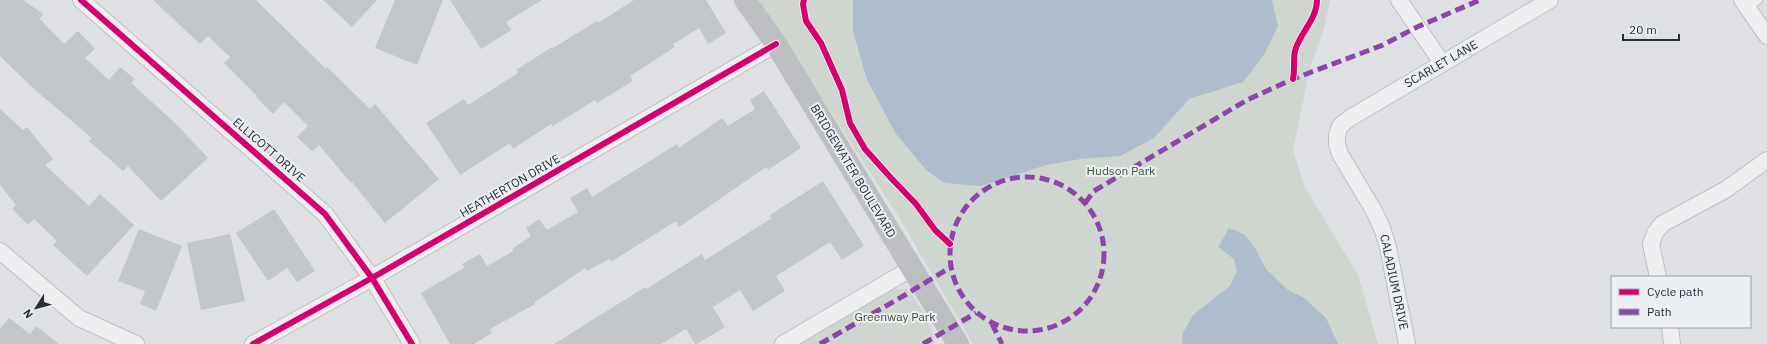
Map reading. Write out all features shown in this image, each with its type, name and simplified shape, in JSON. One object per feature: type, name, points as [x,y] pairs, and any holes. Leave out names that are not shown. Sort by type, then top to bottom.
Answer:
[{"type":"street","name":"ELLICOTT DRIVE","points":[[80,0],[325,214],[372,278],[412,344]]},
{"type":"street","name":"BRIDGEWATER BOULEVARD","points":[[745,0],[776,44],[957,344]]},
{"type":"street","points":[[1399,0],[1442,63]]},
{"type":"street","name":"SCARLET LANE","points":[[1336,135],[1340,126],[1350,118],[1550,0]]},
{"type":"street","points":[[1749,3],[1767,36]]},
{"type":"street","name":"HEATHERTON DRIVE","points":[[253,344],[372,278],[776,44]]},
{"type":"street","name":"CALADIUM DRIVE","points":[[1336,135],[1340,154],[1374,211],[1382,228],[1388,247],[1407,344]]},
{"type":"street","points":[[1658,276],[1651,244],[1655,234],[1662,224],[1725,190],[1767,160]]},
{"type":"street","points":[[0,251],[79,318],[136,344]]},
{"type":"street","points":[[783,344],[912,268]]},
{"type":"street","points":[[1670,328],[1672,344]]},
{"type":"green space","name":"Hudson Park","points":[[759,0],[1330,0],[1324,29],[1310,68],[1293,150],[1304,186],[1358,275],[1378,344],[973,344],[900,219]]},
{"type":"green space","name":"Greenway Park","points":[[892,289],[907,289],[920,307],[931,328],[935,342],[933,344],[797,344]]},
{"type":"water","points":[[853,0],[1272,0],[1278,26],[1264,55],[1243,82],[1189,99],[1154,138],[1120,156],[1081,159],[1046,165],[981,186],[945,183],[927,171],[896,134],[867,80],[853,31]]},
{"type":"water","points":[[1229,228],[1244,234],[1255,248],[1266,269],[1287,289],[1304,298],[1326,318],[1338,344],[1182,344],[1183,333],[1193,315],[1230,286],[1237,272],[1234,259],[1218,247]]},
{"type":"building","points":[[0,0],[23,0],[43,14],[40,19],[64,44],[78,31],[95,49],[85,58],[109,80],[120,67],[135,79],[131,83],[176,124],[208,158],[161,201],[128,166],[123,171],[89,141],[92,138],[35,90],[0,56]]},
{"type":"building","points":[[153,0],[256,0],[326,69],[327,67],[370,109],[375,104],[439,179],[385,223],[352,182],[351,183],[319,145],[312,151],[297,137],[308,126],[284,102],[273,114],[224,63],[230,57],[208,36],[200,44]]},
{"type":"building","points":[[323,0],[377,0],[352,27]]},
{"type":"building","points":[[395,0],[443,0],[417,65],[375,48]]},
{"type":"building","points":[[450,0],[542,0],[506,22],[511,30],[481,49]]},
{"type":"building","points":[[634,0],[706,0],[726,33],[708,44],[699,28],[673,44],[675,47],[630,76],[633,81],[597,103],[595,100],[553,126],[551,124],[513,149],[510,143],[460,175],[426,123],[464,99],[468,105],[518,73],[516,70],[552,47],[553,48],[597,21],[598,23]]},
{"type":"building","points":[[764,91],[801,148],[768,170],[766,167],[679,227],[676,221],[611,262],[609,259],[587,271],[585,268],[535,302],[535,304],[490,329],[492,333],[474,344],[450,344],[421,293],[464,268],[462,264],[480,254],[487,266],[514,251],[512,249],[531,236],[526,228],[539,219],[547,230],[578,212],[570,198],[587,188],[592,197],[677,144],[679,148],[722,118],[728,126],[755,109],[750,100]]},
{"type":"building","points":[[0,109],[23,130],[27,127],[53,159],[45,165],[89,206],[100,194],[134,225],[87,276],[53,245],[57,241],[34,219],[28,225],[12,209],[16,205],[0,185]]},
{"type":"building","points":[[823,181],[864,246],[842,260],[830,242],[776,276],[785,291],[753,311],[740,290],[713,307],[725,327],[697,344],[695,344],[686,329],[661,344],[554,344],[645,287],[646,289],[702,254],[705,260],[772,218],[770,215]]},
{"type":"building","points":[[274,209],[315,271],[297,282],[287,268],[268,281],[236,233]]},
{"type":"building","points":[[139,229],[182,246],[156,311],[140,304],[145,291],[118,281]]},
{"type":"building","points":[[230,234],[245,301],[201,310],[187,243]]},
{"type":"building","points":[[9,318],[30,334],[36,326],[59,344],[0,344],[0,329]]},
{"type":"marked path","points":[[1085,203],[1094,191],[1247,100],[1293,79],[1383,45],[1417,27],[1480,0]]},
{"type":"marked path","points":[[1019,177],[1035,177],[1049,180],[1063,186],[1076,194],[1087,205],[1101,232],[1104,254],[1103,269],[1095,290],[1087,303],[1076,314],[1049,328],[1035,331],[1019,331],[1005,328],[991,322],[978,314],[967,303],[953,276],[950,262],[950,246],[953,232],[959,218],[967,205],[978,194],[1005,180],[1019,177]]},
{"type":"marked path","points":[[820,344],[951,267]]},
{"type":"marked path","points":[[923,344],[976,313]]},
{"type":"marked path","points":[[992,324],[1002,344]]},
{"type":"cycle path","points":[[81,0],[325,214],[372,278],[412,344]]},
{"type":"cycle path","points":[[804,0],[803,4],[806,21],[821,43],[842,90],[850,123],[865,149],[916,204],[935,230],[950,244]]},
{"type":"cycle path","points":[[1293,79],[1294,58],[1297,44],[1314,14],[1317,0]]},
{"type":"cycle path","points":[[253,344],[372,278],[776,44]]}]
